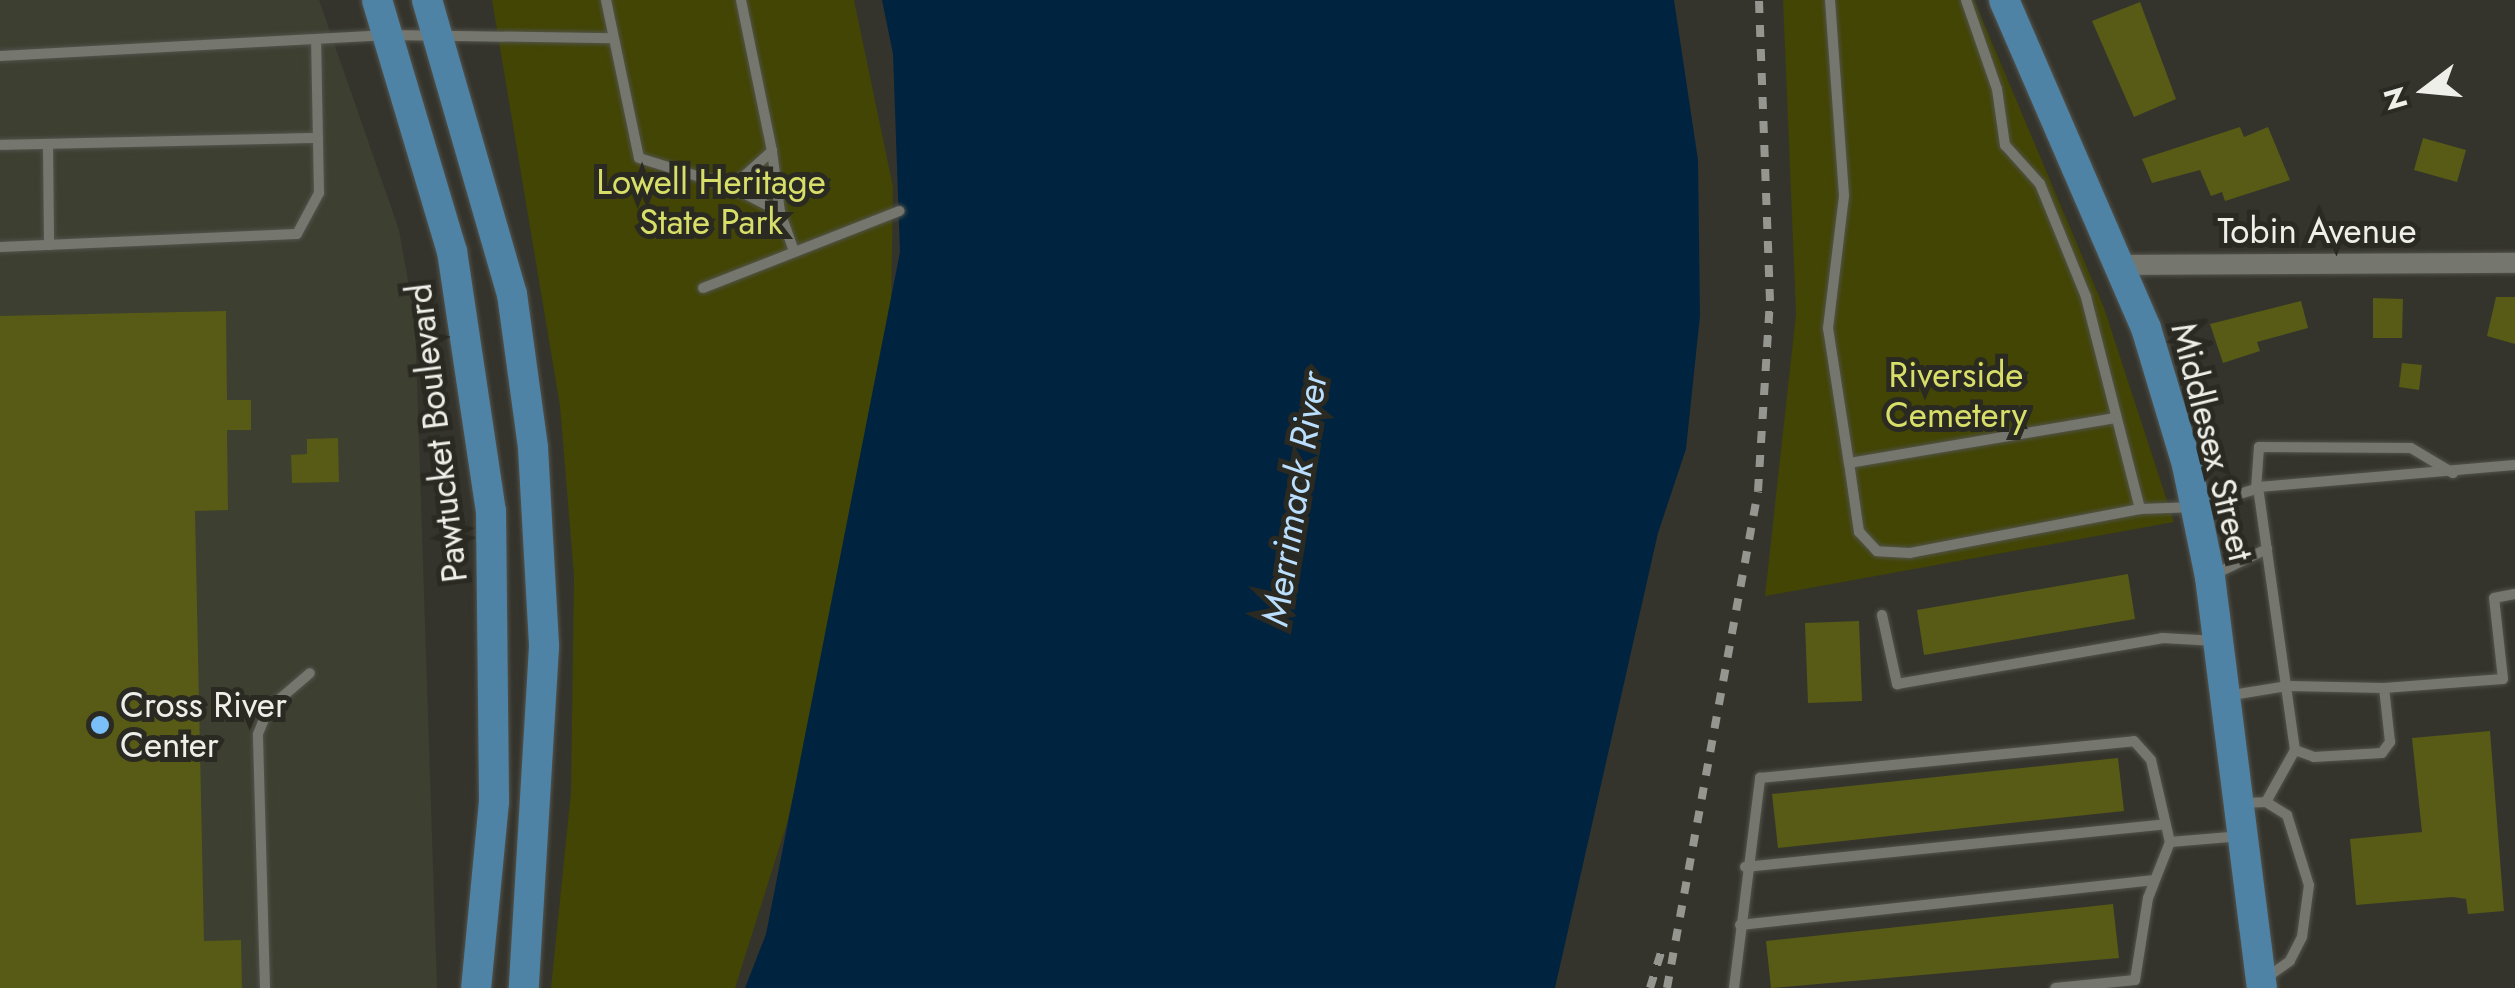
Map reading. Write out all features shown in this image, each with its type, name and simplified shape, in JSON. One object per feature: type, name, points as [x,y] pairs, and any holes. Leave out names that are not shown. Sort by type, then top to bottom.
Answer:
[{"type":"main road","name":"Pawtucket Boulevard","points":[[377,0],[452,251],[491,511],[494,802],[476,988]]},
{"type":"main road","points":[[427,0],[512,294],[533,448],[544,647],[524,988]]},
{"type":"main road","name":"Middlesex Street","points":[[2004,0],[2119,265],[2166,390],[2196,507],[2210,576],[2225,696],[2252,802],[2243,836],[2261,984]]},
{"type":"street","name":"Tobin Avenue","points":[[2119,265],[2515,263]]},
{"type":"lane","points":[[606,0],[639,158],[732,187],[780,212]]},
{"type":"lane","points":[[742,0],[780,212],[794,251]]},
{"type":"lane","points":[[1830,0],[1844,196],[1828,328],[1859,532],[1884,553],[2140,509],[2196,507],[2258,487],[2515,465]]},
{"type":"lane","points":[[1966,0],[1997,88],[2005,145],[2040,184],[2086,298],[2140,509]]},
{"type":"lane","points":[[0,56],[388,35],[613,38]]},
{"type":"lane","points":[[0,247],[297,234],[317,208],[316,41]]},
{"type":"lane","points":[[0,145],[318,138]]},
{"type":"lane","points":[[48,144],[49,246]]},
{"type":"lane","points":[[732,187],[772,151]]},
{"type":"lane","points":[[703,288],[899,211]]},
{"type":"lane","points":[[1848,463],[2116,418]]},
{"type":"lane","points":[[2261,984],[2290,961],[2309,884],[2287,815],[2252,802],[2296,750],[2258,487],[2259,447],[2411,448],[2454,473]]},
{"type":"lane","points":[[2210,576],[2267,549]]},
{"type":"lane","points":[[2225,696],[2288,686],[2384,688],[2503,679],[2494,598],[2515,594]]},
{"type":"lane","points":[[1882,614],[1897,684],[2162,638],[2218,642]]},
{"type":"lane","points":[[265,988],[258,734],[268,709],[310,673]]},
{"type":"lane","points":[[2296,750],[2314,757],[2389,749],[2384,688]]},
{"type":"lane","points":[[1734,988],[1745,868],[1760,778],[2134,741],[2150,760],[2170,842],[2155,880],[2135,980],[2055,988]]},
{"type":"lane","points":[[1745,868],[2166,824]]},
{"type":"lane","points":[[2170,842],[2243,836]]},
{"type":"lane","points":[[1740,925],[2155,880]]},
{"type":"shaded area","points":[[0,0],[319,0],[399,230],[415,320],[437,988],[0,988]]},
{"type":"green space","name":"Lowell Heritage State Park","points":[[492,0],[854,0],[893,187],[890,374],[787,823],[735,988],[551,988],[571,792],[574,576],[560,406]]},
{"type":"green space","name":"Riverside Cemetery","points":[[1783,0],[1974,0],[2104,308],[2174,522],[1765,596],[1796,314]]},
{"type":"water","name":"Merrimack River","points":[[882,0],[1674,0],[1698,160],[1700,316],[1686,449],[1658,533],[1555,988],[745,988],[766,934],[900,252],[893,54]]},
{"type":"building","points":[[2140,2],[2176,99],[2134,117],[2092,21]]},
{"type":"building","points":[[2240,127],[2244,137],[2268,127],[2290,180],[2225,201],[2222,192],[2211,196],[2200,170],[2152,183],[2142,159]]},
{"type":"building","points":[[2423,138],[2466,150],[2457,182],[2414,170]]},
{"type":"building","points":[[2496,297],[2515,297],[2515,344],[2487,336]]},
{"type":"building","points":[[2373,298],[2403,299],[2402,338],[2373,338]]},
{"type":"building","points":[[2301,301],[2308,328],[2257,342],[2260,351],[2223,363],[2210,324]]},
{"type":"building","name":"Cross River Center","points":[[226,311],[227,400],[251,400],[251,430],[227,430],[228,510],[195,511],[204,941],[241,940],[242,988],[0,988],[0,316]]},
{"type":"building","points":[[2402,363],[2422,365],[2419,390],[2399,387]]},
{"type":"building","points":[[338,438],[339,482],[292,483],[291,455],[307,454],[307,439]]},
{"type":"building","points":[[2128,574],[2135,619],[1924,655],[1917,610]]},
{"type":"building","points":[[1859,621],[1862,701],[1808,703],[1805,623]]},
{"type":"building","points":[[2490,731],[2504,911],[2468,914],[2466,899],[2453,897],[2356,905],[2350,839],[2422,832],[2412,738]]},
{"type":"building","points":[[2118,758],[2124,811],[1778,848],[1772,794]]},
{"type":"building","points":[[2113,904],[2119,958],[1771,988],[1766,941]]},
{"type":"railway","points":[[1667,988],[1758,491],[1770,301],[1759,0]]},
{"type":"railway","points":[[1650,988],[1663,946]]},
{"type":"place","name":"Cross River Center","points":[[100,725]]}]
